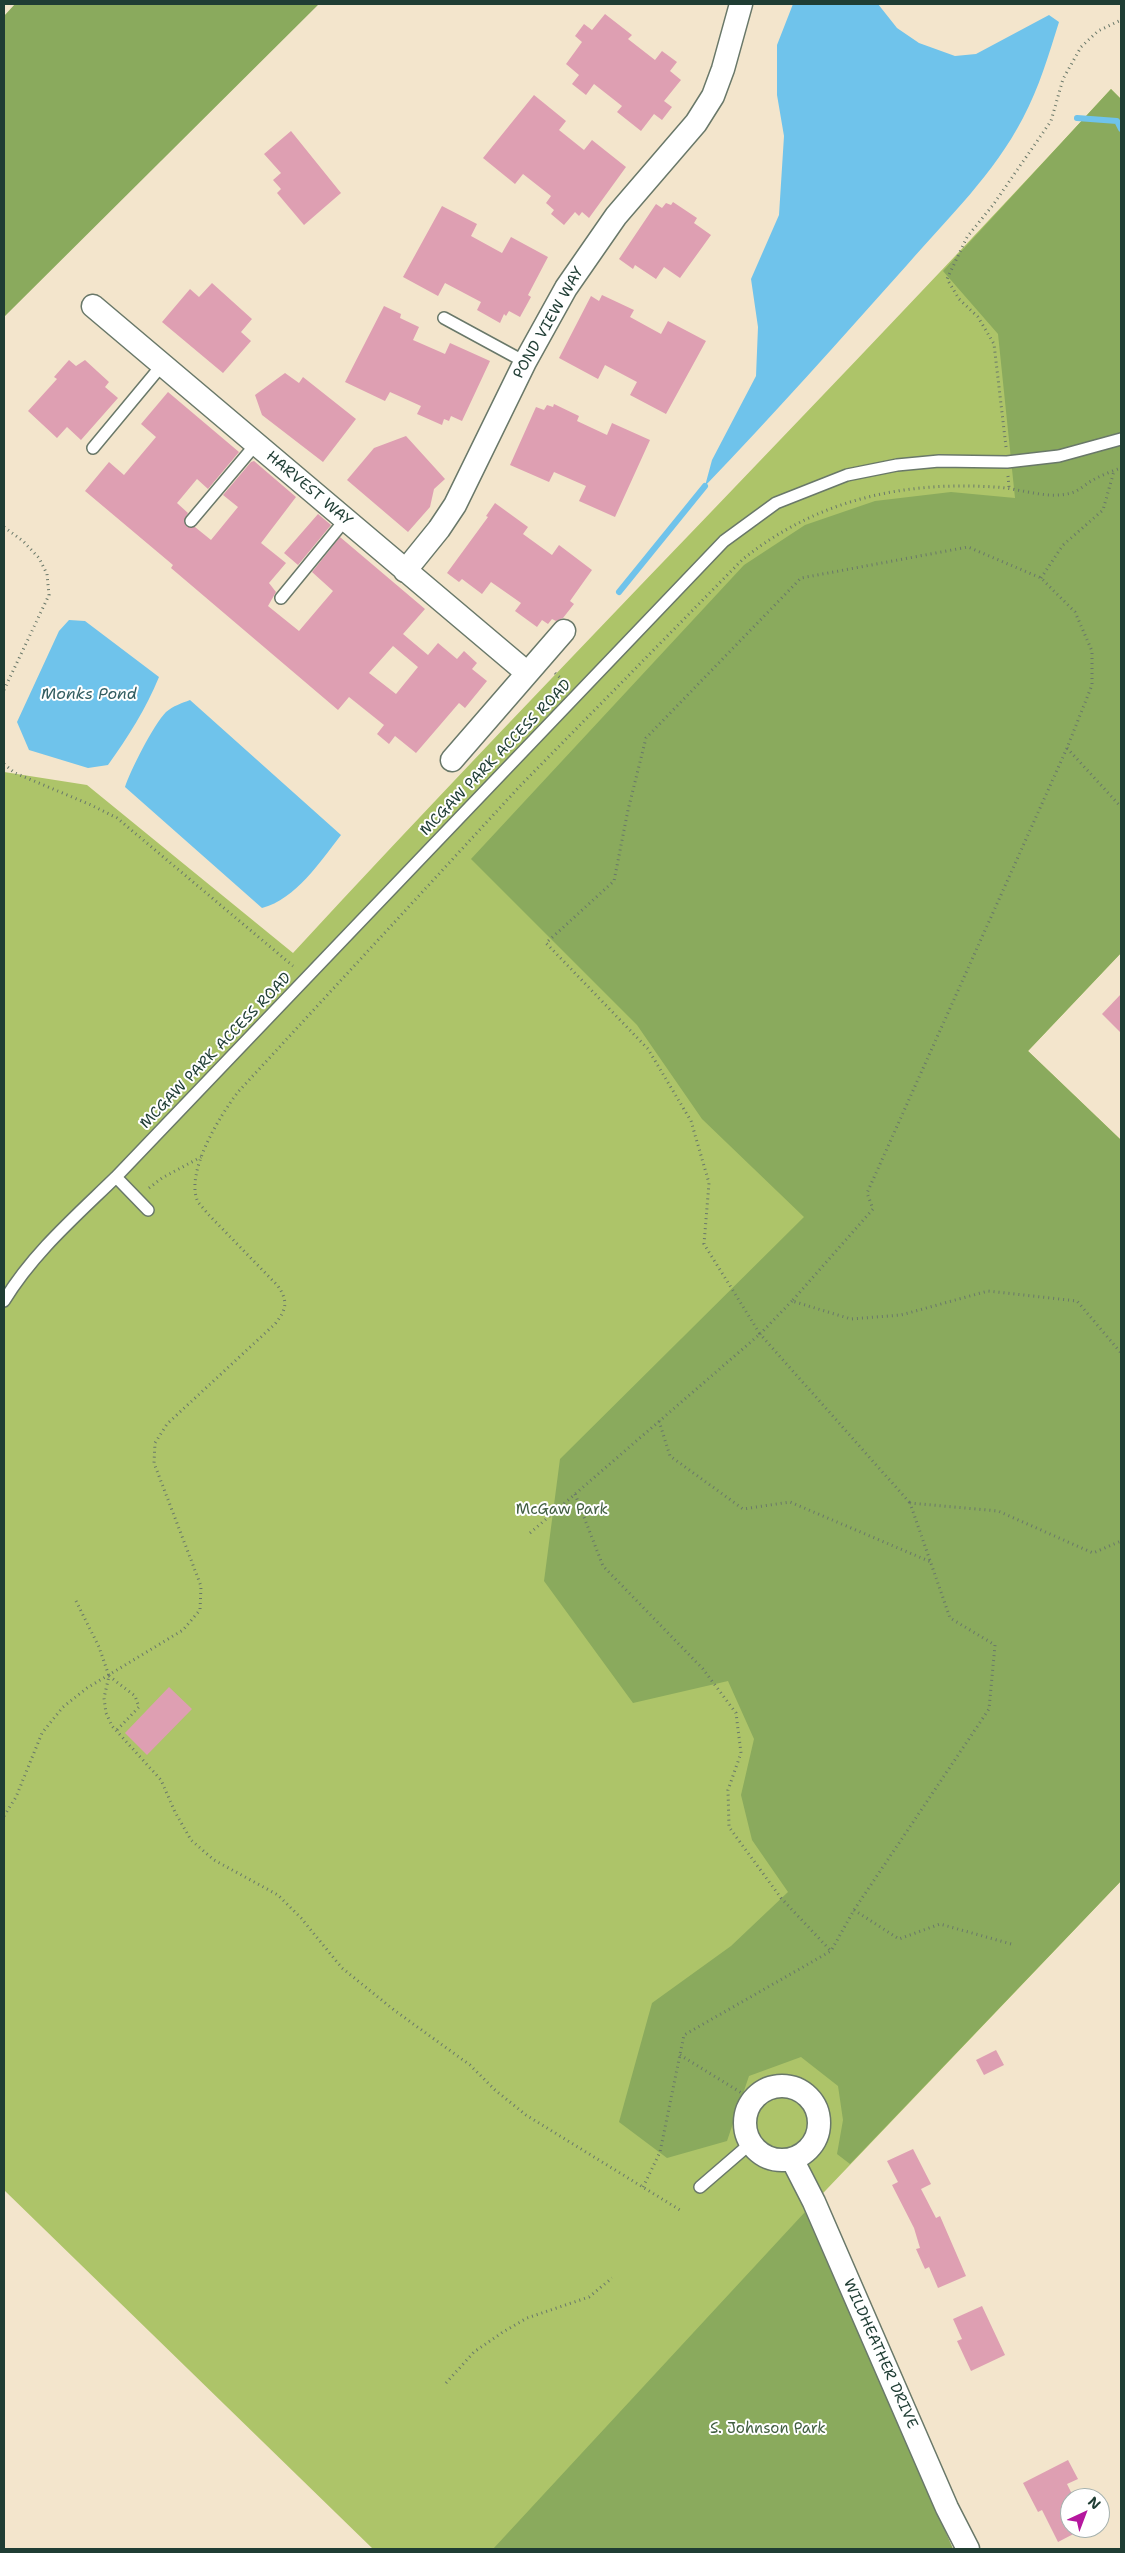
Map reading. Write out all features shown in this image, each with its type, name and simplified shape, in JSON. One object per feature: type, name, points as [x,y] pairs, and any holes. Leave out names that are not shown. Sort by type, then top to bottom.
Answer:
[{"type":"street","name":"POND VIEW WAY","points":[[405,571],[439,529],[455,505],[525,362],[566,288],[610,224],[696,123],[713,96],[723,69],[741,4]]},
{"type":"street","name":"HARVEST WAY","points":[[93,306],[405,571],[533,665]]},
{"type":"street","points":[[452,760],[564,630]]},
{"type":"street","points":[[787,2085],[799,2089],[810,2097],[817,2108],[820,2120],[819,2133],[813,2144],[804,2154],[792,2159],[780,2160],[769,2158],[751,2143],[746,2132],[745,2121],[753,2100],[762,2091],[774,2086],[787,2085]]},
{"type":"street","name":"WILDHEATHER DRIVE","points":[[792,2159],[814,2202],[943,2499],[968,2549]]},
{"type":"lane","points":[[444,318],[525,362]]},
{"type":"lane","points":[[93,448],[162,365]]},
{"type":"lane","name":"MCGAW PARK ACCESS ROAD","points":[[4,1302],[18,1277],[42,1250],[116,1177],[724,540],[776,503],[847,475],[897,465],[939,461],[1007,462],[1060,456],[1121,439]]},
{"type":"lane","points":[[191,521],[256,444]]},
{"type":"lane","points":[[281,598],[345,520]]},
{"type":"lane","points":[[116,1177],[148,1210]]},
{"type":"lane","points":[[700,2187],[751,2143]]},
{"type":"path","points":[[1009,487],[994,344],[978,317],[959,299],[947,279],[966,237],[993,205],[1051,121],[1063,79],[1082,47],[1098,31],[1121,20]]},
{"type":"path","points":[[4,1816],[16,1797],[35,1746],[52,1719],[86,1688],[109,1676],[183,1630],[200,1610],[201,1586],[154,1463],[155,1443],[167,1424],[275,1324],[286,1307],[286,1300],[278,1286],[198,1202],[195,1182],[201,1157],[216,1125],[238,1092],[594,709],[743,558],[769,538],[798,521],[835,506],[874,494],[923,486],[966,485],[1009,487],[1056,494],[1074,492],[1121,468]]},
{"type":"path","points":[[1041,578],[1063,546],[1103,510],[1114,470]]},
{"type":"path","points":[[4,527],[23,541],[38,558],[47,574],[49,595],[4,690]]},
{"type":"path","points":[[530,1533],[760,1334],[792,1301],[873,1209],[867,1193],[1067,748],[1092,685],[1092,651],[1075,612],[1041,578],[968,546],[802,578],[646,738],[628,810],[614,881],[546,943],[648,1049],[691,1121],[709,1183],[704,1244],[760,1334],[910,1503],[950,1618],[995,1645],[989,1708],[854,1910],[831,1951],[684,2035],[660,2152],[643,2187]]},
{"type":"path","points":[[533,665],[578,694],[594,709]]},
{"type":"path","points":[[1067,748],[1121,806]]},
{"type":"path","points":[[4,764],[15,773],[91,805],[116,818],[293,966]]},
{"type":"path","points":[[136,1198],[162,1178],[201,1157]]},
{"type":"path","points":[[792,1301],[851,1319],[901,1315],[988,1291],[1077,1301],[1121,1353]]},
{"type":"path","points":[[659,1421],[670,1456],[743,1509],[790,1502],[931,1562]]},
{"type":"path","points":[[575,1494],[603,1566],[703,1670],[736,1713],[741,1753],[728,1790],[729,1827],[781,1898],[831,1951]]},
{"type":"path","points":[[910,1503],[998,1510],[1093,1553],[1121,1541]]},
{"type":"path","points":[[76,1600],[99,1647],[109,1676],[104,1698],[106,1713],[116,1731],[161,1780],[175,1812],[191,1840],[214,1860],[278,1895],[301,1918],[342,1968],[394,2010],[470,2064],[496,2090],[526,2115],[680,2210]]},
{"type":"path","points":[[109,1676],[135,1696],[139,1707],[116,1731]]},
{"type":"path","points":[[854,1910],[899,1939],[940,1924],[1011,1944]]},
{"type":"path","points":[[680,2055],[753,2100]]},
{"type":"path","points":[[446,2383],[474,2352],[503,2332],[527,2318],[589,2297],[612,2278]]},
{"type":"green space","points":[[15,4],[319,4],[4,317],[4,16]]},
{"type":"green space","name":"McGaw Park","points":[[1111,89],[1121,99],[1121,953],[1028,1051],[1121,1140],[1121,1881],[805,2212],[953,2549],[373,2549],[4,2190],[4,772],[87,785],[293,953],[496,736],[908,306]]},
{"type":"green space","points":[[1111,89],[1121,99],[1121,953],[1028,1051],[1121,1140],[1121,1881],[850,2164],[837,2154],[843,2120],[838,2086],[801,2057],[749,2076],[727,2141],[667,2158],[619,2122],[652,2003],[731,1946],[788,1892],[752,1840],[741,1795],[754,1739],[728,1681],[633,1703],[544,1581],[560,1459],[804,1217],[702,1119],[637,1025],[471,859],[744,565],[805,525],[875,501],[951,492],[1015,498],[998,334],[943,271]]},
{"type":"green space","name":"S. Johnson Park","points":[[805,2212],[953,2549],[493,2549]]},
{"type":"water","points":[[793,4],[878,4],[897,28],[919,43],[955,56],[976,54],[1049,15],[1059,22],[1029,107],[1011,138],[984,177],[832,349],[705,486],[712,460],[756,376],[758,327],[751,279],[779,215],[784,136],[777,95],[777,45]]},
{"type":"water","name":"Monks Pond","points":[[69,620],[85,621],[159,677],[136,722],[108,765],[88,768],[29,750],[17,722],[59,631]]},
{"type":"water","points":[[190,700],[341,835],[316,868],[296,888],[286,897],[262,908],[125,787],[143,748],[161,718],[172,708]]},
{"type":"building","points":[[605,14],[632,35],[628,39],[655,60],[662,51],[677,62],[670,71],[681,80],[664,101],[672,107],[662,120],[654,114],[641,131],[617,112],[622,106],[594,84],[586,95],[572,84],[579,75],[566,64],[582,42],[575,36],[584,24],[592,30]]},
{"type":"building","points":[[534,95],[566,121],[559,130],[584,150],[592,140],[626,167],[589,218],[582,212],[579,216],[575,212],[564,225],[551,214],[554,210],[546,203],[551,196],[523,174],[515,184],[483,158]]},
{"type":"building","points":[[291,131],[341,193],[304,225],[277,193],[281,189],[273,180],[281,173],[264,154]]},
{"type":"building","points":[[673,202],[697,218],[694,223],[711,235],[680,278],[664,267],[656,279],[635,265],[633,269],[619,259],[656,204],[662,208],[666,203],[671,205]]},
{"type":"building","points":[[442,206],[477,224],[471,236],[502,253],[511,237],[548,257],[528,295],[531,297],[520,317],[509,311],[506,316],[504,314],[500,323],[477,310],[481,302],[445,283],[438,296],[403,277]]},
{"type":"building","points":[[212,283],[252,319],[241,332],[251,341],[223,373],[162,322],[190,289],[199,297]]},
{"type":"building","points":[[602,295],[634,310],[630,317],[661,334],[668,321],[706,341],[666,414],[630,395],[637,382],[605,365],[598,379],[559,358],[591,296],[599,301]]},
{"type":"building","points":[[384,306],[401,314],[400,318],[419,327],[413,340],[445,354],[450,343],[490,361],[462,421],[451,416],[449,421],[444,419],[442,425],[417,414],[421,406],[390,392],[385,401],[345,382]]},
{"type":"building","points":[[69,360],[76,366],[85,360],[109,382],[105,387],[118,398],[81,440],[67,427],[57,438],[28,411],[57,379],[54,377]]},
{"type":"building","points":[[285,373],[299,383],[303,377],[356,419],[323,462],[262,415],[255,395]]},
{"type":"building","points":[[168,392],[239,452],[208,489],[197,479],[177,503],[188,513],[184,520],[187,527],[195,527],[211,540],[238,507],[223,495],[251,462],[254,461],[296,497],[261,543],[286,563],[269,583],[276,592],[268,606],[299,631],[333,591],[312,572],[340,537],[425,609],[403,634],[428,655],[438,643],[457,659],[464,651],[477,663],[472,669],[487,681],[465,708],[459,703],[416,753],[395,736],[389,744],[377,734],[384,725],[349,697],[338,710],[171,568],[173,565],[85,491],[109,462],[124,475],[156,437],[141,424]],"holes":[[[393,646],[418,667],[396,694],[369,673]]]},
{"type":"building","points":[[554,404],[579,416],[577,421],[607,435],[612,423],[650,440],[615,517],[579,501],[586,486],[554,472],[549,482],[510,465],[536,407],[544,410],[547,405],[553,407]]},
{"type":"building","points":[[406,436],[445,479],[434,489],[430,507],[408,532],[347,480],[374,448]]},
{"type":"building","points":[[495,503],[528,527],[523,534],[552,555],[559,545],[592,570],[570,601],[574,604],[563,618],[556,621],[552,619],[548,624],[542,620],[537,627],[515,611],[521,603],[491,582],[482,594],[462,579],[459,582],[447,573],[488,517],[486,516]]},
{"type":"building","points":[[318,514],[331,525],[298,565],[284,553]]},
{"type":"building","points":[[1121,994],[1121,1033],[1102,1014]]},
{"type":"building","points":[[169,1687],[192,1709],[147,1755],[125,1733]]},
{"type":"building","points":[[996,2050],[1004,2065],[984,2075],[976,2060]]},
{"type":"building","points":[[913,2149],[931,2184],[921,2189],[936,2218],[940,2216],[966,2276],[938,2288],[929,2267],[925,2269],[916,2249],[920,2248],[914,2228],[892,2185],[898,2182],[887,2161]]},
{"type":"building","points":[[982,2306],[1005,2355],[971,2371],[957,2341],[962,2339],[953,2319]]},
{"type":"building","points":[[1068,2460],[1078,2479],[1067,2484],[1069,2488],[1060,2488],[1060,2538],[1066,2538],[1058,2542],[1042,2510],[1038,2512],[1023,2483]]},
{"type":"waterway","points":[[1077,118],[1117,121],[1121,129]]},
{"type":"waterway","points":[[619,592],[705,486]]}]
